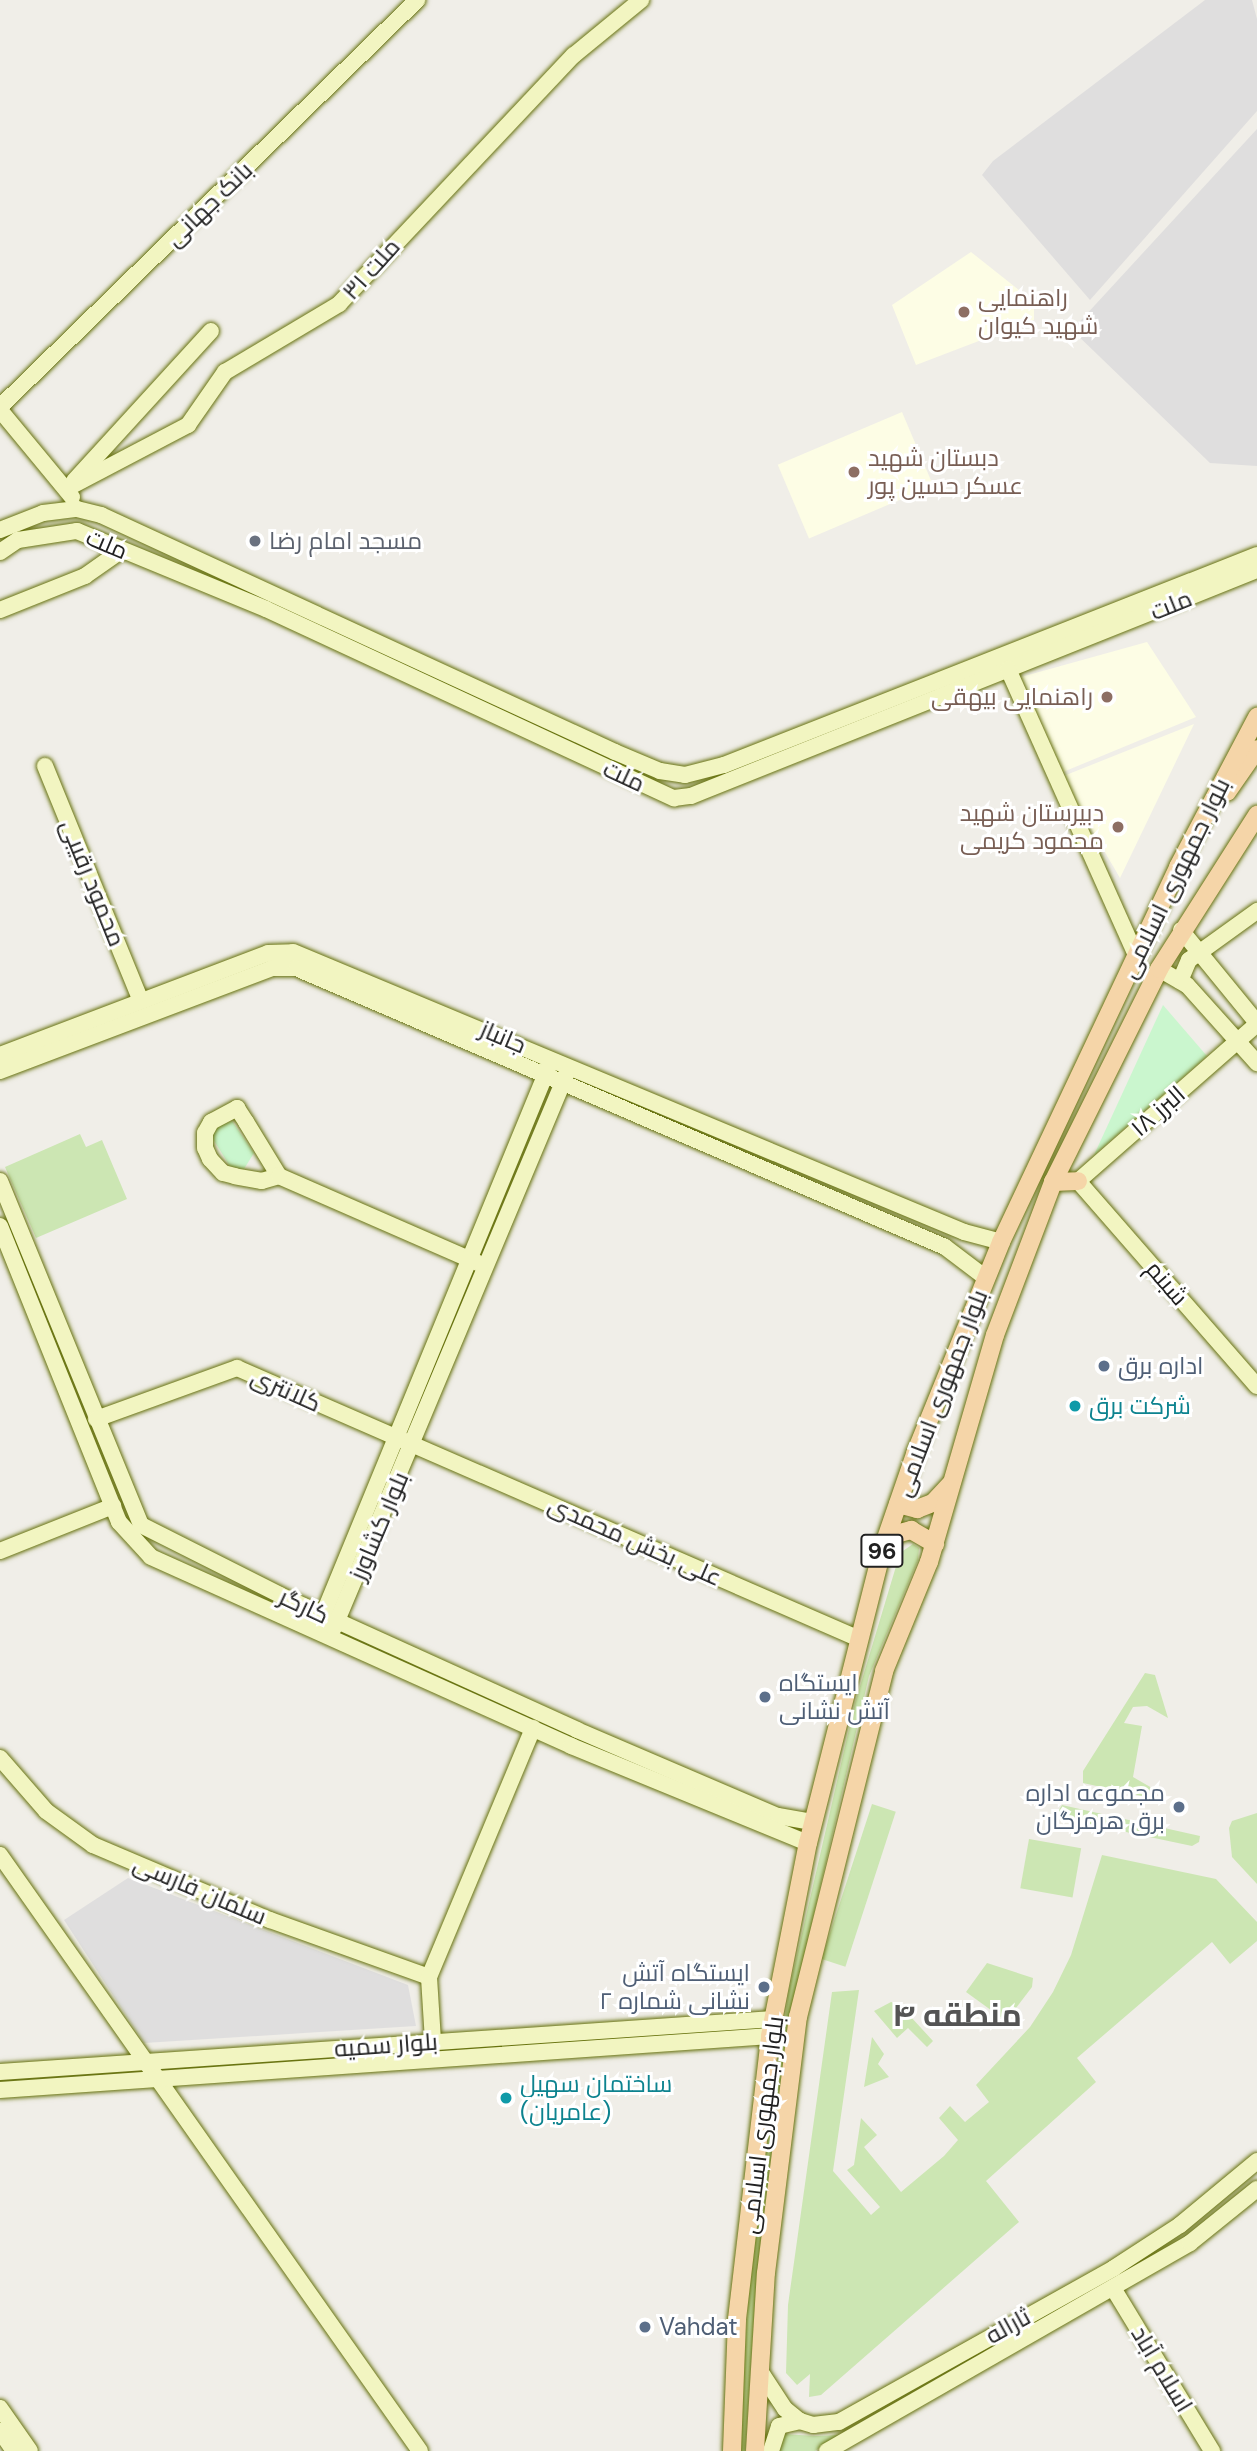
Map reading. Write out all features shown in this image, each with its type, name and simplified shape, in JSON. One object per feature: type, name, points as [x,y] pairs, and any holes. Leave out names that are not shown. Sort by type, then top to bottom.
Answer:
[{"type":"main road","name":"بلوار جمهوری اسلامی","points":[[732,2451],[737,2319],[771,2028],[808,1843],[832,1760],[857,1638],[879,1561],[898,1504],[1001,1242],[1136,955],[1257,717]]},
{"type":"main road","points":[[1190,846],[1257,749]]},
{"type":"main road","name":"بلوار جمهوری اسلامی","points":[[755,2451],[766,2273],[798,2017],[884,1671],[935,1544],[995,1335],[1053,1182],[1159,969],[1181,930],[1257,815]]},
{"type":"main road","points":[[1053,1182],[1078,1181]]},
{"type":"main road","points":[[898,1504],[917,1509],[933,1503],[952,1483]]},
{"type":"main road","points":[[879,1561],[896,1534],[911,1530],[924,1533],[935,1544]]},
{"type":"street","name":"بانک جهانی","points":[[0,408],[417,0]]},
{"type":"street","name":"ملت ۳۱","points":[[68,488],[188,425],[225,372],[339,304],[574,55],[641,0]]},
{"type":"street","points":[[68,488],[211,331]]},
{"type":"street","points":[[0,408],[68,488],[77,509]]},
{"type":"street","name":"ملت","points":[[0,530],[43,513],[77,509],[137,531],[607,768],[674,798],[691,796],[1257,570]]},
{"type":"street","name":"ملت","points":[[0,551],[18,540],[77,531],[172,571],[349,637],[660,771],[685,775],[724,765],[1257,555]]},
{"type":"street","points":[[0,610],[85,576],[122,550]]},
{"type":"street","points":[[172,571],[180,555]]},
{"type":"street","points":[[1008,669],[1136,955]]},
{"type":"street","points":[[607,768],[615,752]]},
{"type":"street","name":"محمود رقیبی","points":[[46,766],[150,1003]]},
{"type":"street","points":[[1180,981],[1185,964],[1200,956],[1257,911]]},
{"type":"street","points":[[1181,930],[1257,1023]]},
{"type":"street","name":"جانباز","points":[[0,1071],[268,953],[293,952],[322,960],[964,1232],[1001,1242]]},
{"type":"street","points":[[315,976],[322,960]]},
{"type":"street","name":"جانباز","points":[[0,1055],[150,1003],[272,968],[296,968],[944,1247],[986,1278]]},
{"type":"street","points":[[1159,969],[1180,981],[1257,1063]]},
{"type":"street","name":"البرز ۱۸","points":[[1078,1181],[1257,1023]]},
{"type":"street","name":"بلوار کشاورز","points":[[325,1638],[323,1615],[552,1058]]},
{"type":"street","name":"بلوار کشاورز","points":[[325,1638],[339,1622],[570,1065]]},
{"type":"street","points":[[279,1176],[262,1181],[216,1168],[205,1148],[211,1122],[237,1108],[279,1176],[486,1267]]},
{"type":"street","name":"کارگر","points":[[0,1181],[141,1525],[323,1615],[776,1823],[808,1843]]},
{"type":"street","name":"شبنم","points":[[1078,1181],[1257,1386]]},
{"type":"street","name":"کارگر","points":[[0,1226],[110,1499],[133,1541],[151,1557],[325,1638],[571,1746],[776,1823],[813,1822]]},
{"type":"street","name":"کلانتری","points":[[96,1419],[237,1368],[412,1446]]},
{"type":"street","name":"علی بخش محمدی","points":[[412,1446],[857,1638]]},
{"type":"street","points":[[0,1551],[110,1499],[124,1486]]},
{"type":"street","points":[[433,2041],[429,1977],[533,1728]]},
{"type":"street","points":[[571,1746],[577,1730]]},
{"type":"street","name":"سلمان فارسی","points":[[0,1758],[46,1811],[93,1845],[270,1920],[429,1977]]},
{"type":"street","points":[[0,1855],[420,2451]]},
{"type":"street","points":[[747,2019],[749,2037]]},
{"type":"street","name":"بلوار سمیه","points":[[0,2072],[747,2019],[771,2028]]},
{"type":"street","name":"بلوار سمیه","points":[[0,2090],[749,2037],[771,2028]]},
{"type":"street","name":"ثاراله","points":[[800,2421],[813,2426],[839,2422],[1114,2268],[1180,2225],[1257,2161]]},
{"type":"street","name":"ثاراله","points":[[827,2451],[1190,2243],[1257,2189]]},
{"type":"street","name":"اسلام آباد","points":[[1113,2288],[1212,2451]]},
{"type":"street","points":[[760,2371],[785,2409],[800,2421]]},
{"type":"street","points":[[0,2408],[30,2451]]},
{"type":"street","points":[[771,2451],[779,2426],[800,2421]]},
{"type":"street","points":[[0,2431],[14,2451]]},
{"type":"shaded area","points":[[1205,0],[1252,0],[1257,19],[1257,111],[1090,300],[982,175],[993,161]]},
{"type":"shaded area","points":[[1257,129],[1257,466],[1210,463],[1072,330]]},
{"type":"shaded area","name":"راهنمایی شهید کیوان","points":[[971,252],[1034,302],[1034,320],[916,365],[892,305]]},
{"type":"shaded area","name":"دبستان شهید عسکر حسین پور","points":[[902,412],[933,486],[809,538],[778,465]]},
{"type":"shaded area","name":"راهنمایی بیهقی","points":[[1147,642],[1196,717],[1063,772],[1021,677]]},
{"type":"shaded area","name":"دبیرستان شهید محمود کریمی","points":[[1194,724],[1120,878],[1061,777]]},
{"type":"shaded area","points":[[128,1878],[408,1985],[416,2026],[144,2043],[64,1920]]},
{"type":"green space","points":[[1163,1005],[1207,1056],[1094,1155]]},
{"type":"green space","points":[[232,1121],[254,1153],[244,1169],[231,1168],[213,1139],[215,1128]]},
{"type":"green space","points":[[80,1134],[86,1147],[102,1140],[127,1199],[36,1238],[5,1167]]},
{"type":"green space","points":[[913,1544],[919,1548],[918,1560],[869,1676],[804,1957],[782,2082],[754,2317],[745,2451],[738,2451],[751,2263],[789,1990],[855,1703],[900,1553]]},
{"type":"green space","points":[[1145,1673],[1155,1675],[1168,1718],[1147,1706],[1133,1707],[1124,1723],[1142,1726],[1133,1777],[1152,1788],[1151,1798],[1083,1783],[1083,1771]]},
{"type":"green space","points":[[872,1804],[896,1812],[845,1967],[822,1959]]},
{"type":"green space","points":[[1062,1805],[1200,1836],[1199,1842],[1192,1846],[1060,1818],[1057,1813]]},
{"type":"green space","points":[[1257,1813],[1257,1884],[1232,1857],[1229,1828],[1232,1821]]},
{"type":"green space","points":[[1029,1839],[1081,1848],[1073,1897],[1020,1888]]},
{"type":"green space","points":[[1102,1855],[1216,1879],[1257,1922],[1257,1941],[1230,1964],[1212,1942],[1077,2058],[1096,2082],[986,2181],[1019,2222],[821,2395],[809,2397],[810,2374],[797,2385],[786,2373],[788,2305],[832,1992],[859,1990],[833,2171],[871,2215],[880,2207],[847,2170],[854,2165],[861,2118],[877,2135],[864,2147],[901,2192],[944,2156],[958,2140],[939,2118],[950,2106],[965,2122],[989,2102],[976,2085],[1030,2027],[1053,1992],[1071,1955]]},
{"type":"green space","points":[[987,1963],[1033,1978],[1032,1987],[1006,2021],[966,1992]]},
{"type":"green space","points":[[891,2002],[899,2004],[933,2041],[927,2047],[908,2028],[897,2038],[874,2011]]},
{"type":"green space","points":[[872,2037],[884,2054],[878,2064],[889,2077],[864,2087]]},
{"type":"green space","points":[[782,2434],[840,2435],[815,2451],[777,2451]]},
{"type":"place","name":"راهنمایی شهید کیوان","points":[[964,312]]},
{"type":"place","name":"دبستان شهید عسکر حسین پور","points":[[854,472]]},
{"type":"place","name":"مسجد امام رضا","points":[[255,541]]},
{"type":"place","name":"راهنمایی بیهقی","points":[[1107,697]]},
{"type":"place","name":"دبیرستان شهید محمود کریمی","points":[[1118,827]]},
{"type":"place","name":"اداره برق","points":[[1104,1366]]},
{"type":"place","name":"شرکت برق","points":[[1075,1406]]},
{"type":"place","name":"ایستگاه آتش نشانی","points":[[765,1697]]},
{"type":"place","name":"مجموعه اداره برق هرمزگان","points":[[1179,1807]]},
{"type":"place","name":"ایستگاه آتش نشانی شماره ۲","points":[[764,1987]]},
{"type":"place","name":"ساختمان سهیل (عامریان)","points":[[506,2098]]},
{"type":"place","name":"Vahdat","points":[[645,2327]]},
{"type":"district","name":"منطقه ۴","points":[[957,2015]]}]
